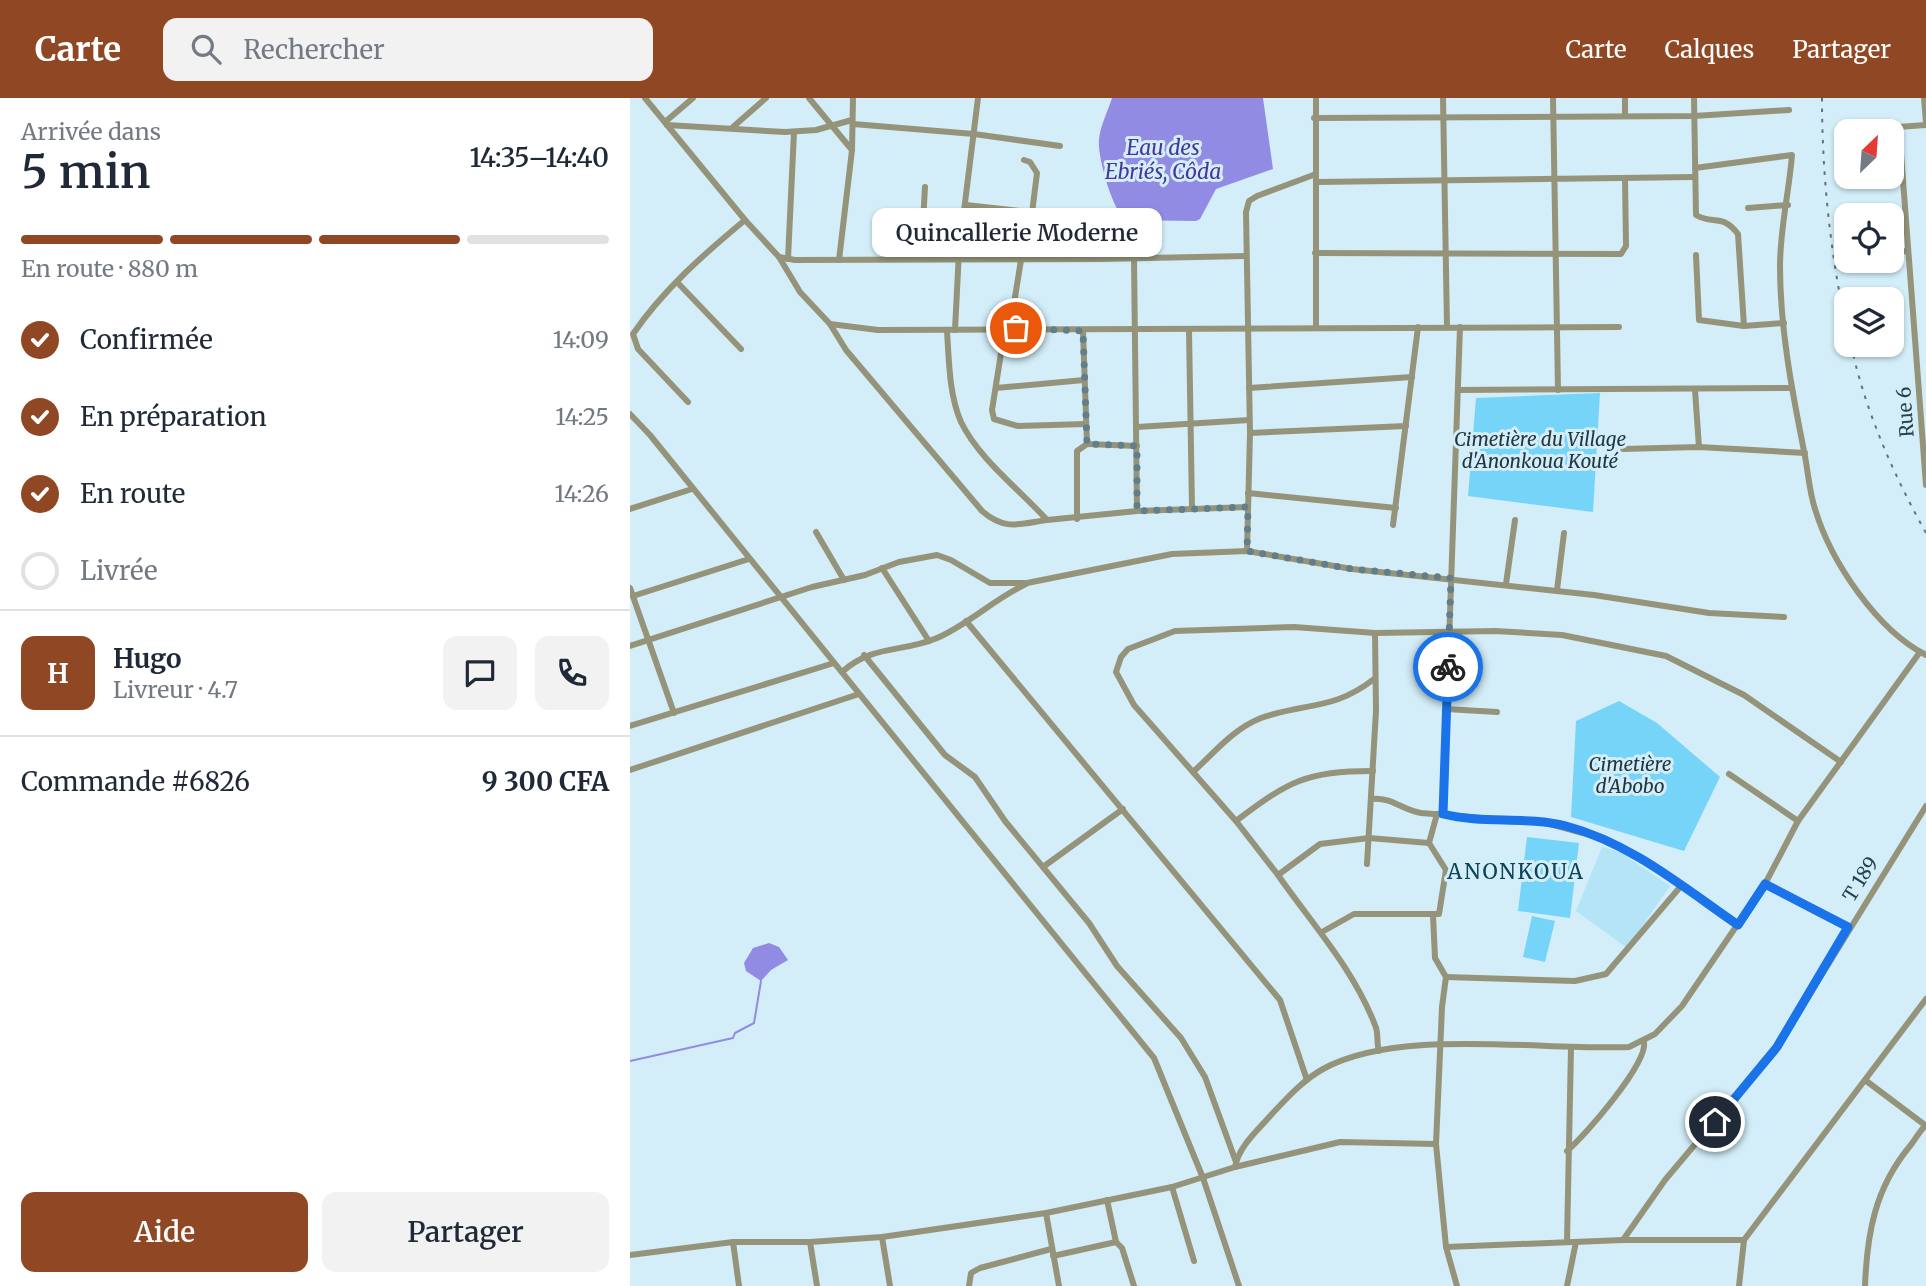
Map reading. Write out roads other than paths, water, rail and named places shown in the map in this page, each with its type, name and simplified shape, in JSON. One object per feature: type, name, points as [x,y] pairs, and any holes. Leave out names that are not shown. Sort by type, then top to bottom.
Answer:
[{"type":"street","points":[[645,98],[745,220],[779,257],[800,292],[830,324],[846,350],[993,521],[1005,526],[1137,511],[1248,507]]},
{"type":"street","points":[[666,123],[693,98]]},
{"type":"street","points":[[733,127],[766,98]]},
{"type":"street","points":[[809,98],[852,150]]},
{"type":"street","points":[[839,260],[852,150],[853,98]]},
{"type":"street","points":[[978,98],[951,331],[953,386],[962,422],[979,449],[1047,520]]},
{"type":"street","points":[[1316,98],[1317,328]]},
{"type":"street","points":[[1443,98],[1447,327]]},
{"type":"street","points":[[1553,98],[1558,390]]},
{"type":"street","points":[[1625,98],[1625,116]]},
{"type":"street","points":[[1694,98],[1696,215],[1719,218],[1730,224],[1738,234],[1744,326]]},
{"type":"street","points":[[1904,126],[1926,124],[1924,98]]},
{"type":"street","points":[[1314,118],[1694,116],[1789,110]]},
{"type":"street","points":[[666,123],[793,132],[852,122],[1060,146]]},
{"type":"street","points":[[788,259],[793,132]]},
{"type":"street","points":[[1235,1165],[1241,1149],[1307,1080],[1323,1069],[1379,1051],[1441,1044],[1571,1048],[1629,1047],[1644,1042],[1682,1006],[1765,884],[1798,821],[1923,653],[1884,624],[1857,590],[1815,512],[1791,388],[1780,265],[1792,155],[1695,168]]},
{"type":"street","points":[[1024,160],[1030,162],[1037,173],[1032,213]]},
{"type":"street","points":[[1247,551],[1250,433],[1245,212],[1250,201],[1268,191],[1316,174]]},
{"type":"street","points":[[1316,182],[1694,177]]},
{"type":"street","points":[[1315,253],[1622,254],[1626,246],[1625,178]]},
{"type":"street","points":[[921,259],[925,187]]},
{"type":"street","name":"Rue 6","points":[[1904,189],[1926,485]]},
{"type":"street","points":[[966,205],[1094,219],[1099,259]]},
{"type":"street","points":[[1748,208],[1788,205]]},
{"type":"street","points":[[688,402],[638,349],[632,337],[648,311],[745,220]]},
{"type":"street","points":[[1904,251],[1908,251]]},
{"type":"street","points":[[1696,255],[1699,320],[1744,326],[1784,323]]},
{"type":"street","points":[[779,257],[839,260],[1021,260],[1246,256]]},
{"type":"street","points":[[1134,259],[1137,331],[1137,511]]},
{"type":"street","points":[[1021,260],[992,415],[1002,423],[1050,427],[1086,424]]},
{"type":"street","points":[[677,282],[741,349]]},
{"type":"street","points":[[830,324],[900,332],[1007,328],[1137,331],[1619,327]]},
{"type":"street","points":[[1393,525],[1418,327]]},
{"type":"street","points":[[1429,843],[1440,814],[1447,709],[1460,327]]},
{"type":"street","points":[[1189,330],[1192,508]]},
{"type":"street","points":[[1083,331],[1087,444]]},
{"type":"street","points":[[1249,388],[1412,377]]},
{"type":"street","points":[[996,388],[1084,380]]},
{"type":"street","points":[[1458,390],[1791,388]]},
{"type":"street","points":[[1695,390],[1699,447]]},
{"type":"street","points":[[630,414],[1154,1058],[1203,1178],[1239,1286]]},
{"type":"street","points":[[1137,426],[1249,420]]},
{"type":"street","points":[[1250,433],[1406,426]]},
{"type":"street","points":[[1077,519],[1077,451],[1087,444],[1137,446]]},
{"type":"street","points":[[1623,449],[1699,447],[1805,453]]},
{"type":"street","points":[[630,509],[692,489]]},
{"type":"street","points":[[1248,493],[1396,508]]},
{"type":"street","points":[[1506,584],[1515,520]]},
{"type":"street","points":[[816,532],[844,580]]},
{"type":"street","points":[[1557,590],[1564,533]]},
{"type":"street","points":[[630,646],[779,597],[899,562],[937,555],[951,560],[990,583],[1027,583],[1172,554],[1247,551],[1352,569],[1557,590],[1709,613],[1784,617]]},
{"type":"street","points":[[633,596],[749,559]]},
{"type":"street","points":[[882,568],[929,641]]},
{"type":"street","points":[[842,672],[864,655],[929,641],[1027,583]]},
{"type":"street","points":[[630,588],[674,713]]},
{"type":"street","points":[[966,621],[1280,1000],[1307,1080]]},
{"type":"street","points":[[1379,1051],[1376,1027],[1322,932],[1303,911],[1236,821],[1134,705],[1118,678],[1118,664],[1128,649],[1175,631],[1294,626],[1375,633],[1562,635],[1666,656],[1744,695],[1841,762]]},
{"type":"street","points":[[1367,864],[1373,771],[1375,633]]},
{"type":"street","points":[[864,655],[945,755],[975,777],[1042,867],[1089,923],[1117,966],[1145,994],[1181,1038],[1205,1077],[1235,1165]]},
{"type":"street","points":[[630,726],[834,663]]},
{"type":"street","points":[[1193,772],[1213,757],[1225,740],[1247,725],[1262,718],[1348,698],[1374,679]]},
{"type":"street","points":[[630,770],[859,694]]},
{"type":"street","points":[[1447,709],[1497,712]]},
{"type":"street","points":[[1236,821],[1265,799],[1305,776],[1325,772],[1373,771]]},
{"type":"street","points":[[1729,774],[1798,821]]},
{"type":"street","points":[[1372,799],[1388,799],[1409,811],[1566,826],[1616,844],[1738,925]]},
{"type":"street","name":"T 189","points":[[1623,1240],[1665,1180],[1777,1047],[1848,927],[1926,806]]},
{"type":"street","points":[[1042,867],[1123,809]]},
{"type":"street","points":[[1278,876],[1320,844],[1369,838],[1429,843]]},
{"type":"street","points":[[1322,932],[1354,914],[1403,912],[1433,915],[1442,911],[1446,870],[1429,843]]},
{"type":"street","points":[[1765,884],[1848,927]]},
{"type":"street","points":[[1446,977],[1575,981],[1598,978],[1613,968],[1681,886]]},
{"type":"street","points":[[1433,915],[1434,958],[1446,977],[1436,1144],[1446,1247],[1457,1286]]},
{"type":"street","points":[[1739,1286],[1744,1240],[1926,999]]},
{"type":"street","points":[[1567,1151],[1587,1135],[1637,1062],[1645,1048],[1644,1042]]},
{"type":"street","points":[[1567,1241],[1571,1048]]},
{"type":"street","points":[[1865,1080],[1925,1125],[1897,1161],[1880,1192],[1868,1234],[1865,1286]]},
{"type":"street","points":[[630,1255],[733,1242],[810,1242],[883,1237],[1046,1213],[1172,1187],[1235,1165],[1340,1142],[1436,1144]]},
{"type":"street","points":[[1172,1187],[1194,1261]]},
{"type":"street","points":[[1107,1200],[1115,1242],[1122,1248],[1134,1286]]},
{"type":"street","points":[[1046,1213],[1059,1286]]},
{"type":"street","points":[[883,1237],[890,1286]]},
{"type":"street","points":[[1446,1247],[1567,1241],[1744,1240]]},
{"type":"street","points":[[1567,1286],[1576,1241]]},
{"type":"street","points":[[733,1242],[739,1286]]},
{"type":"street","points":[[810,1242],[817,1286]]},
{"type":"street","points":[[969,1286],[971,1273],[980,1268],[1115,1242]]},
{"type":"water","name":"Eau des Ebriés, Côda","points":[[1112,98],[1263,98],[1273,169],[1216,189],[1200,219],[1196,221],[1126,220],[1111,196],[1099,147],[1101,129]]},
{"type":"water","points":[[769,943],[779,947],[788,960],[771,970],[761,981],[746,971],[744,963],[753,948]]},
{"type":"waterway","points":[[630,1061],[733,1038],[735,1033],[754,1023],[761,981]]},
{"type":"railway","points":[[1822,98],[1828,212],[1839,287]]},
{"type":"railway","points":[[1854,357],[1881,441],[1926,533]]},
{"type":"place","name":"Quincallerie Moderne","points":[[1016,328]]},
{"type":"district","name":"ANONKOUA","points":[[1516,871]]},
{"type":"park label","name":"Cimetière du Village d'Anonkoua Kouté","points":[[1540,450]]},
{"type":"park label","name":"Cimetière d'Abobo","points":[[1630,775]]}]
